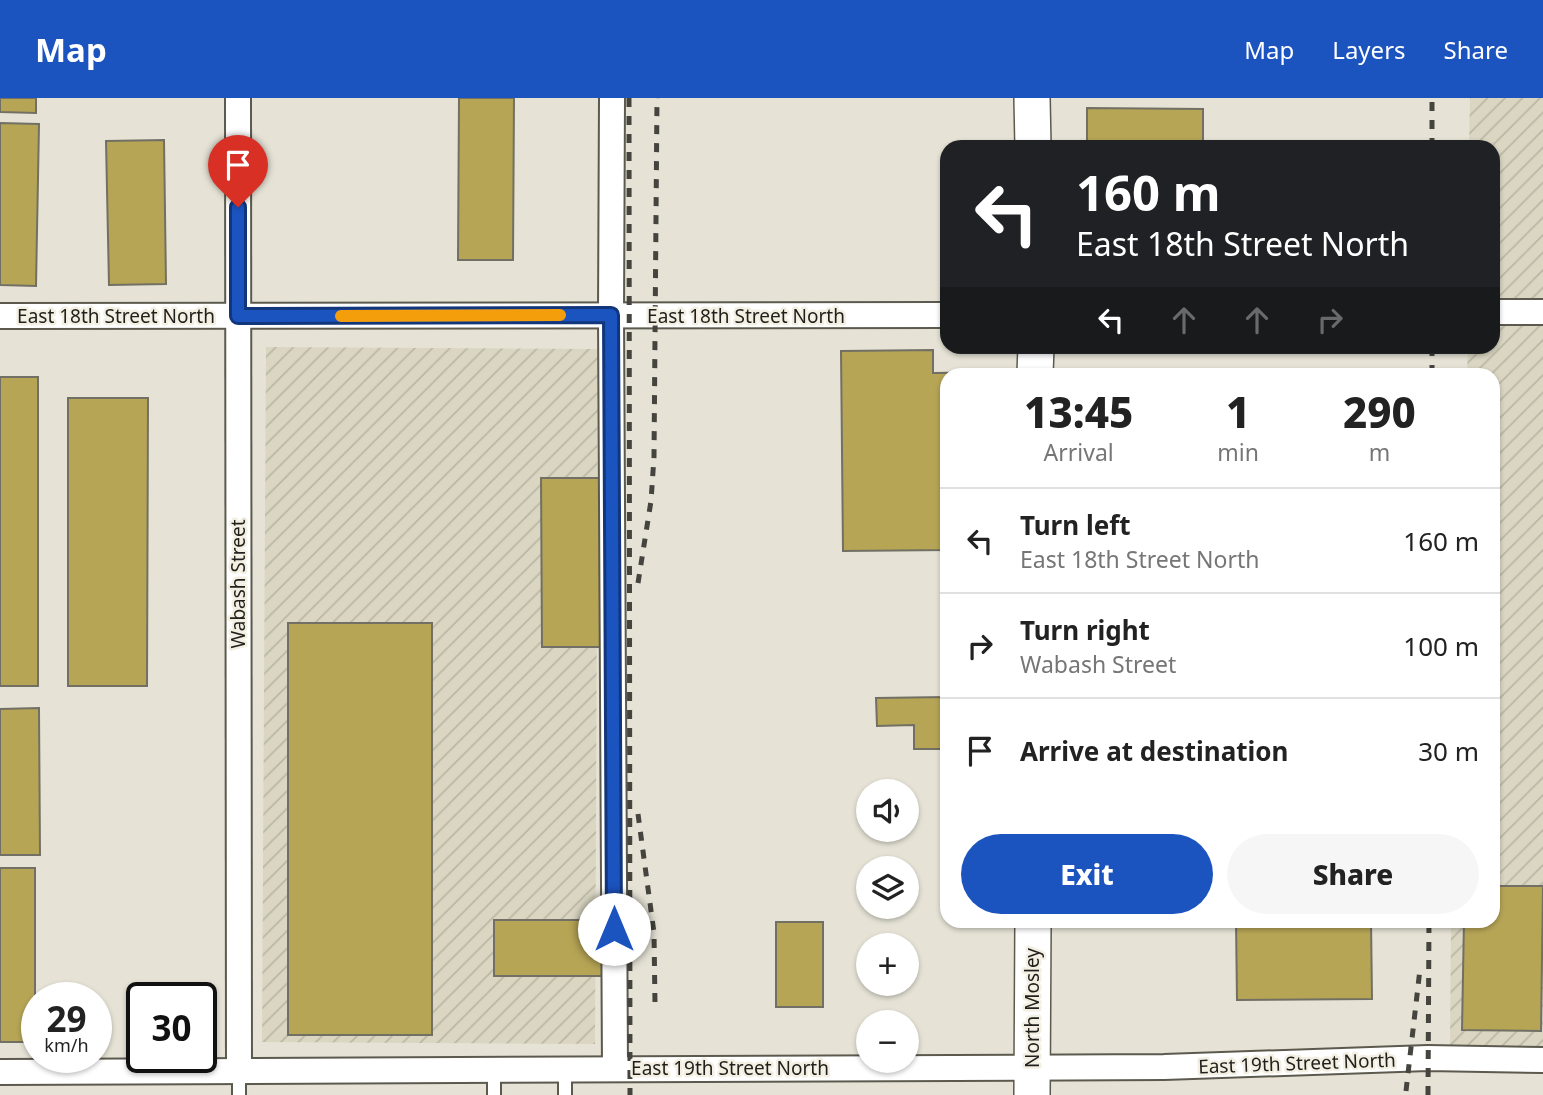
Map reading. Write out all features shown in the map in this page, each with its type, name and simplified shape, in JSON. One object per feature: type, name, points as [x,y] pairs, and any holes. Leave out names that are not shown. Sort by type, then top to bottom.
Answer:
[{"type":"street","name":"Wabash Street","points":[[238,98],[239,1083]]},
{"type":"street","points":[[612,98],[615,1069]]},
{"type":"street","points":[[1032,98],[1033,140]]},
{"type":"street","points":[[1500,312],[1543,312]]},
{"type":"street","name":"East 18th Street North","points":[[0,316],[940,315]]},
{"type":"street","name":"North Mosley","points":[[1032,928],[1032,1081]]},
{"type":"street","name":"East 19th Street North","points":[[0,1072],[239,1083],[494,1069],[615,1069],[1032,1081],[1164,1066],[1428,1058],[1543,1060]]},
{"type":"lane","points":[[494,1069],[494,1095]]},
{"type":"lane","points":[[565,1069],[565,1095]]},
{"type":"shaded area","points":[[1470,98],[1543,98],[1543,1047],[1450,1047],[1451,928],[1500,928],[1500,368],[1467,368],[1468,354],[1500,354],[1500,140],[1469,140]]},
{"type":"shaded area","points":[[266,347],[598,349],[595,1044],[262,1042]]},
{"type":"building","points":[[0,98],[36,98],[36,113],[0,112]]},
{"type":"building","points":[[459,98],[514,98],[513,260],[458,260]]},
{"type":"building","points":[[1087,108],[1203,109],[1203,140],[1087,140]]},
{"type":"building","points":[[0,123],[39,124],[36,286],[0,285]]},
{"type":"building","points":[[164,140],[166,284],[109,285],[106,141]]},
{"type":"building","points":[[933,350],[933,373],[940,373],[940,550],[843,551],[841,351]]},
{"type":"building","points":[[0,377],[38,377],[38,686],[0,686]]},
{"type":"building","points":[[68,398],[148,398],[147,686],[68,686]]},
{"type":"building","points":[[541,478],[600,478],[601,647],[542,647]]},
{"type":"building","points":[[288,623],[432,623],[432,1035],[288,1035]]},
{"type":"building","points":[[940,697],[940,749],[914,749],[914,725],[877,726],[876,698]]},
{"type":"building","points":[[39,708],[40,855],[0,855],[0,709]]},
{"type":"building","points":[[0,868],[35,868],[35,982],[21,982],[21,1042],[0,1042]]},
{"type":"building","points":[[1500,886],[1543,886],[1541,1031],[1462,1030],[1464,928],[1500,928]]},
{"type":"building","points":[[494,920],[608,920],[608,976],[494,976]]},
{"type":"building","points":[[776,922],[823,922],[823,1007],[776,1007]]},
{"type":"building","points":[[1236,928],[1371,928],[1372,999],[1237,1000]]},
{"type":"railway","points":[[629,98],[630,1095]]},
{"type":"railway","points":[[638,583],[651,501],[654,457],[657,98]]},
{"type":"railway","points":[[1432,98],[1432,140]]},
{"type":"railway","points":[[1432,354],[1432,368]]},
{"type":"railway","points":[[638,814],[654,933],[655,1005]]},
{"type":"railway","points":[[1428,1095],[1429,928]]},
{"type":"railway","points":[[1406,1091],[1420,969]]},
{"type":"slow traffic","points":[[341,316],[560,315]]},
{"type":"route","points":[[238,207],[238,316],[611,315],[614,929]]}]
